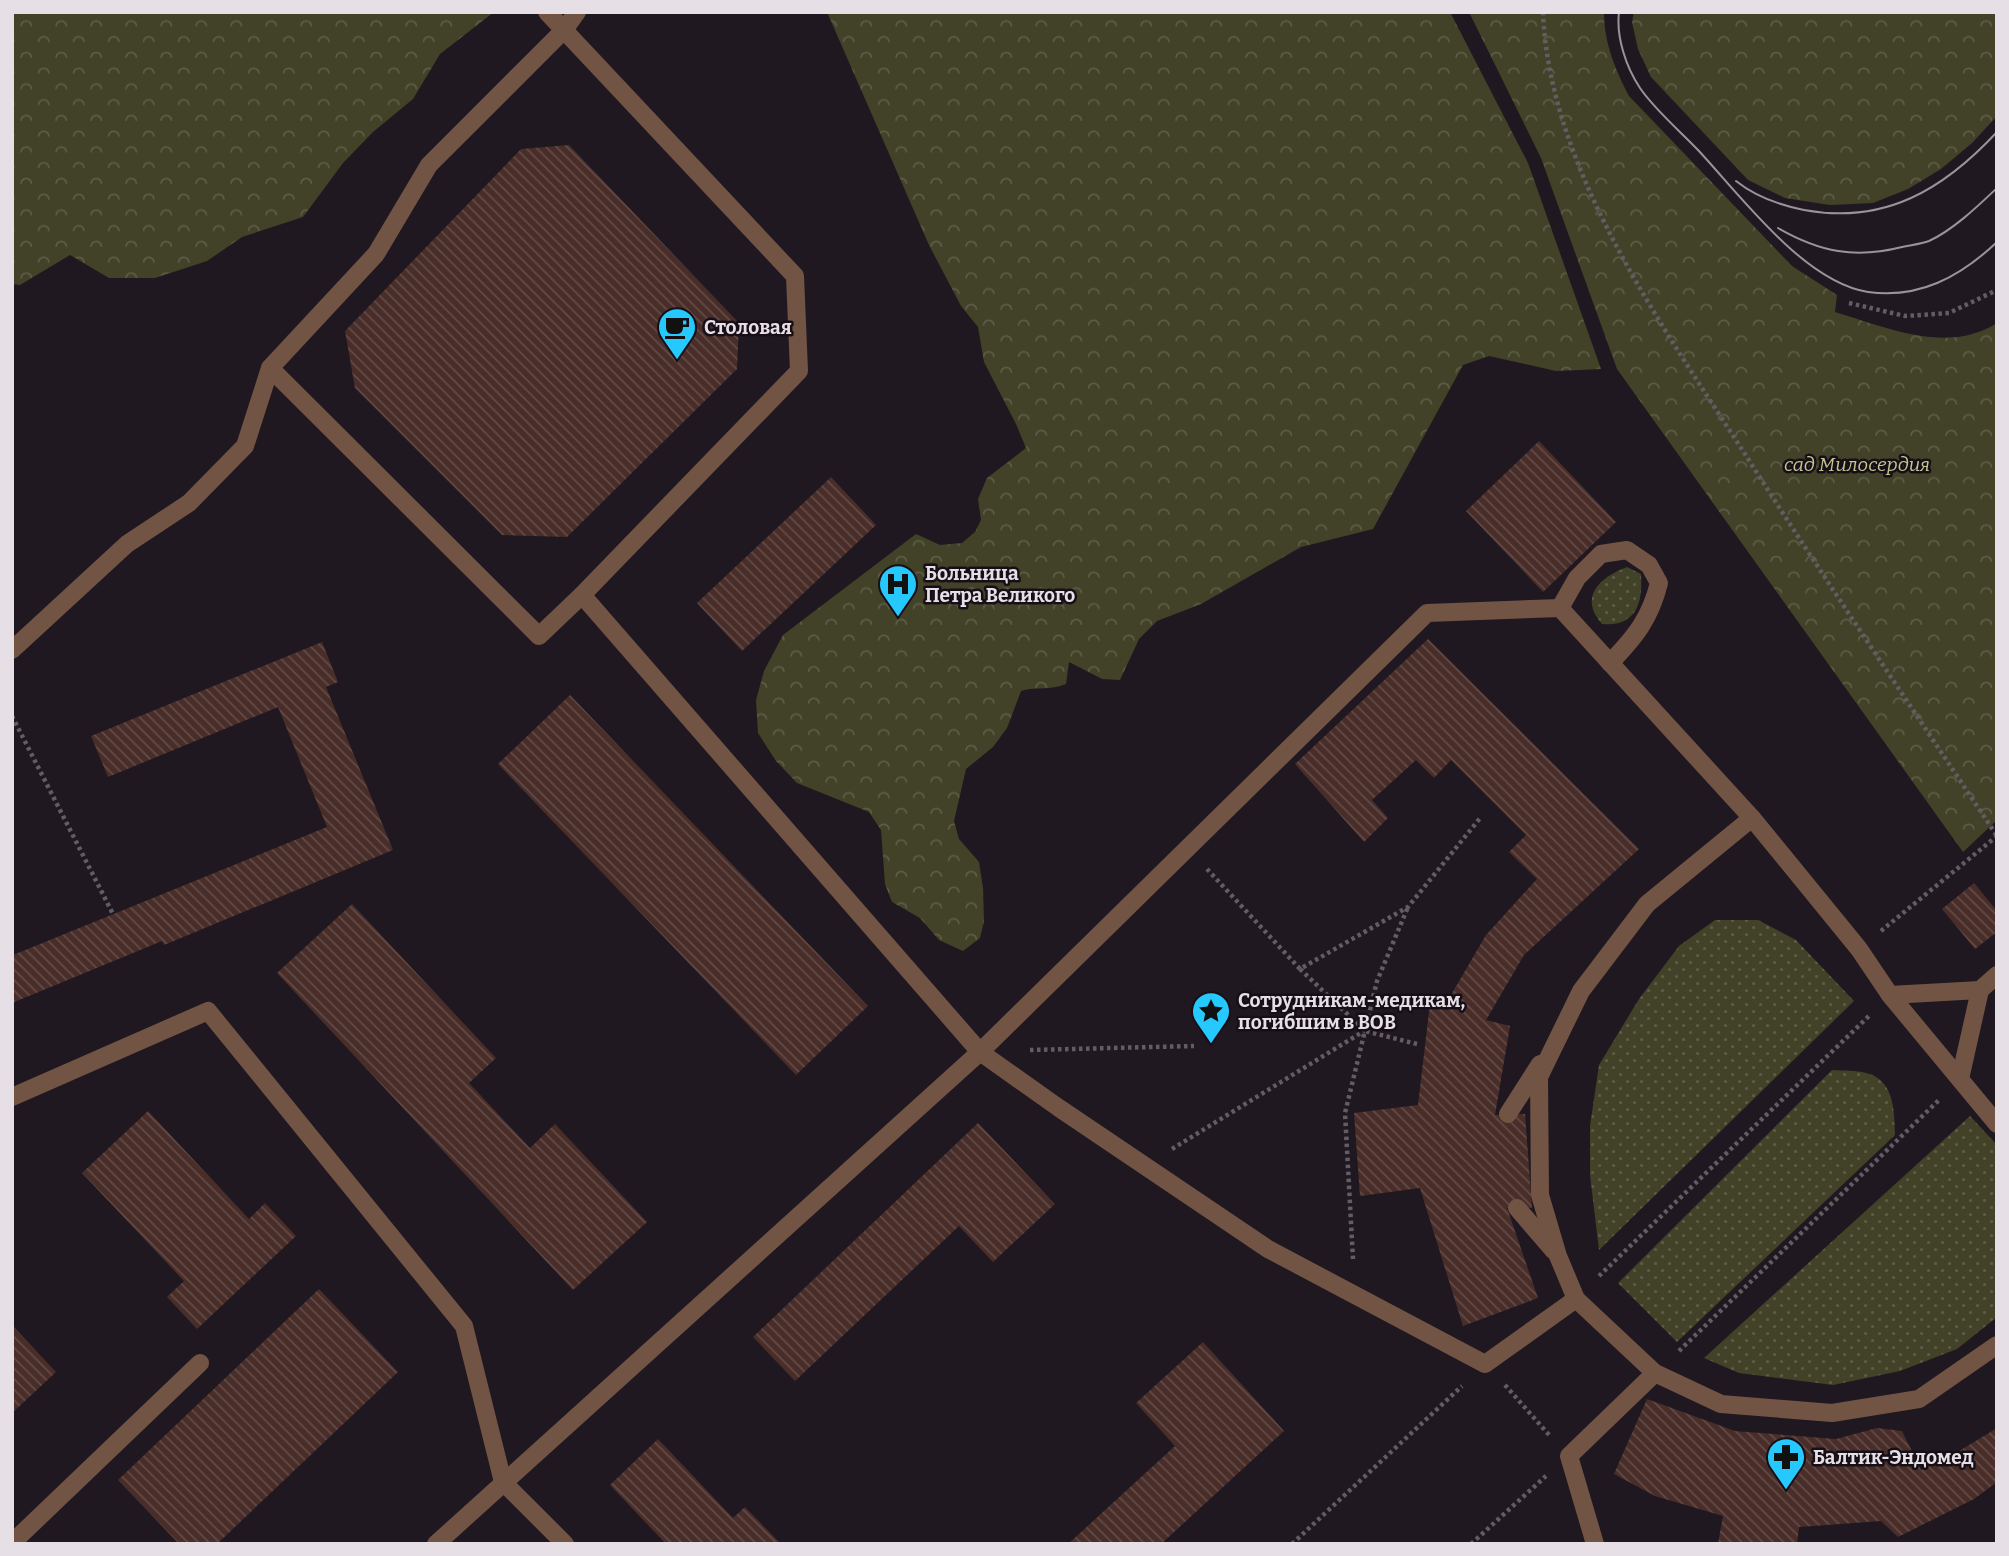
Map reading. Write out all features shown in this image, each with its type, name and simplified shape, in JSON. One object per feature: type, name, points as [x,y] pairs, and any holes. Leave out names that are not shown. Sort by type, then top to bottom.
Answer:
[{"type":"lane","points":[[270,368],[539,636],[799,371],[794,276],[547,12]]},
{"type":"lane","points":[[12,650],[127,544],[189,503],[244,446],[270,368],[376,254],[429,164],[564,30],[577,12]]},
{"type":"lane","points":[[1560,608],[1577,578],[1601,555],[1627,550],[1649,565],[1659,583],[1653,607],[1638,631],[1610,663]]},
{"type":"lane","points":[[582,595],[980,1052],[1268,1248],[1485,1364],[1576,1299]]},
{"type":"lane","points":[[436,1544],[980,1052],[1427,613],[1560,608],[1752,818],[1859,948],[1890,995],[1997,1124]]},
{"type":"lane","points":[[1752,818],[1647,904],[1581,991],[1539,1077],[1540,1195],[1558,1256],[1576,1299],[1656,1373],[1721,1404],[1832,1413],[1919,1399],[1997,1345]]},
{"type":"lane","points":[[1960,1079],[1980,990],[1997,975]]},
{"type":"lane","points":[[1890,995],[1980,990]]},
{"type":"lane","points":[[12,1097],[208,1011],[464,1326],[503,1482],[565,1544]]},
{"type":"lane","points":[[1508,1114],[1560,1035]]},
{"type":"lane","points":[[1517,1208],[1558,1256]]},
{"type":"lane","points":[[12,1543],[201,1363]]},
{"type":"lane","points":[[1595,1544],[1569,1456],[1656,1373]]},
{"type":"path","points":[[1543,12],[1544,36],[1560,108],[1581,169],[1632,278],[1774,500],[1997,836],[1859,948]]},
{"type":"path","points":[[1849,303],[1905,316],[1949,313],[1997,290]]},
{"type":"path","points":[[12,716],[113,914]]},
{"type":"path","points":[[1355,1295],[1345,1113],[1377,981],[1408,906],[1481,817]]},
{"type":"path","points":[[1187,847],[1300,969],[1365,1031],[1416,1044]]},
{"type":"path","points":[[1300,969],[1408,906]]},
{"type":"path","points":[[1576,1299],[1890,995]]},
{"type":"path","points":[[1145,1166],[1365,1031]]},
{"type":"path","points":[[980,1052],[1194,1046]]},
{"type":"path","points":[[1656,1373],[1960,1079]]},
{"type":"path","points":[[1292,1544],[1485,1364],[1569,1456],[1471,1544]]},
{"type":"green space","points":[[12,12],[494,12],[440,54],[413,99],[373,132],[343,163],[303,217],[242,237],[207,261],[155,278],[109,278],[70,255],[20,285],[12,284]]},
{"type":"green space","points":[[827,12],[1450,12],[1528,163],[1601,369],[1556,371],[1489,356],[1463,365],[1373,529],[1301,547],[1201,604],[1157,621],[1139,639],[1120,680],[1102,679],[1069,662],[1066,684],[1021,691],[1007,728],[993,747],[966,769],[954,821],[959,839],[979,862],[983,888],[984,921],[980,938],[963,951],[939,940],[920,918],[892,902],[885,884],[881,830],[869,812],[797,783],[776,761],[758,733],[756,700],[764,671],[783,635],[916,534],[940,545],[962,543],[975,532],[981,520],[978,499],[987,478],[1026,448],[984,362],[978,327],[961,306],[929,245]]},
{"type":"green space","name":"сад Милосердия","points":[[1469,12],[1604,12],[1611,56],[1629,96],[1792,266],[1837,295],[1835,312],[1895,331],[1937,338],[1978,332],[1997,323],[1997,820],[1963,852],[1617,369],[1541,158]]},
{"type":"green space","points":[[1634,12],[1997,12],[1997,116],[1972,143],[1941,169],[1908,189],[1873,203],[1830,205],[1785,198],[1748,180],[1651,77],[1638,49],[1632,22]]},
{"type":"green space","points":[[1627,567],[1641,574],[1639,603],[1630,617],[1623,622],[1602,624],[1592,605],[1595,589],[1608,576]]},
{"type":"green space","points":[[1715,920],[1758,920],[1796,940],[1854,1001],[1599,1250],[1590,1175],[1590,1126],[1599,1065],[1639,999],[1679,946]]},
{"type":"green space","points":[[1832,1070],[1866,1073],[1883,1082],[1891,1098],[1895,1135],[1677,1342],[1618,1283]]},
{"type":"green space","points":[[1970,1116],[1997,1145],[1997,1317],[1957,1349],[1900,1371],[1833,1385],[1739,1373],[1704,1358]]},
{"type":"building","points":[[569,145],[739,323],[737,369],[567,537],[502,535],[355,388],[345,331],[521,149]]},
{"type":"building","points":[[1539,441],[1616,522],[1543,592],[1466,511]]},
{"type":"building","points":[[831,477],[876,525],[742,651],[697,603]]},
{"type":"building","points":[[1428,639],[1639,849],[1524,955],[1486,1020],[1510,1026],[1495,1115],[1525,1114],[1532,1208],[1507,1208],[1538,1298],[1463,1326],[1420,1188],[1360,1196],[1354,1113],[1418,1105],[1430,1003],[1444,1007],[1486,935],[1537,879],[1509,852],[1526,835],[1451,760],[1434,778],[1416,760],[1372,800],[1388,818],[1364,842],[1295,764]]},
{"type":"building","points":[[322,642],[338,682],[326,687],[393,850],[164,945],[162,941],[12,1003],[13,955],[327,827],[278,707],[108,777],[91,736]]},
{"type":"building","points":[[570,695],[868,1006],[796,1075],[498,764]]},
{"type":"building","points":[[1974,883],[1997,911],[1997,932],[1975,949],[1942,909]]},
{"type":"building","points":[[352,904],[496,1058],[469,1083],[530,1148],[555,1124],[647,1222],[573,1290],[277,973]]},
{"type":"building","points":[[148,1111],[249,1219],[265,1203],[296,1236],[197,1329],[167,1297],[184,1281],[82,1173]]},
{"type":"building","points":[[978,1123],[1055,1204],[993,1262],[959,1226],[795,1381],[753,1337]]},
{"type":"building","points":[[319,1289],[398,1372],[217,1544],[179,1544],[118,1480]]},
{"type":"building","points":[[12,1325],[56,1372],[12,1413]]},
{"type":"building","points":[[1203,1342],[1284,1431],[1161,1544],[1068,1544],[1175,1446],[1136,1403]]},
{"type":"building","points":[[1647,1399],[1735,1431],[1836,1439],[1877,1428],[1902,1431],[1921,1470],[1997,1428],[1997,1482],[1974,1499],[1898,1537],[1881,1521],[1799,1527],[1797,1544],[1718,1544],[1723,1516],[1655,1496],[1614,1474]]},
{"type":"building","points":[[658,1439],[733,1518],[745,1507],[781,1544],[666,1544],[610,1485]]},
{"type":"tram line","points":[[1619,12],[1623,52],[1635,80],[1646,96],[1754,213],[1797,255],[1820,272],[1844,285],[1868,292],[1904,292],[1938,283],[1953,275],[1997,242]]},
{"type":"tram line","points":[[1736,181],[1760,196],[1795,208],[1833,213],[1861,212],[1887,207],[1934,186],[1956,170],[1997,132]]},
{"type":"tram line","points":[[1778,228],[1823,248],[1853,253],[1885,251],[1923,243],[1947,231],[1997,188]]},
{"type":"place","name":"Столовая","points":[[677,361]]},
{"type":"place","name":"Больница Петра Великого","points":[[898,618]]},
{"type":"place","name":"Сотрудникам-медикам, погибшим в ВОВ","points":[[1211,1045]]},
{"type":"place","name":"Балтик-Эндомед","points":[[1786,1491]]}]
